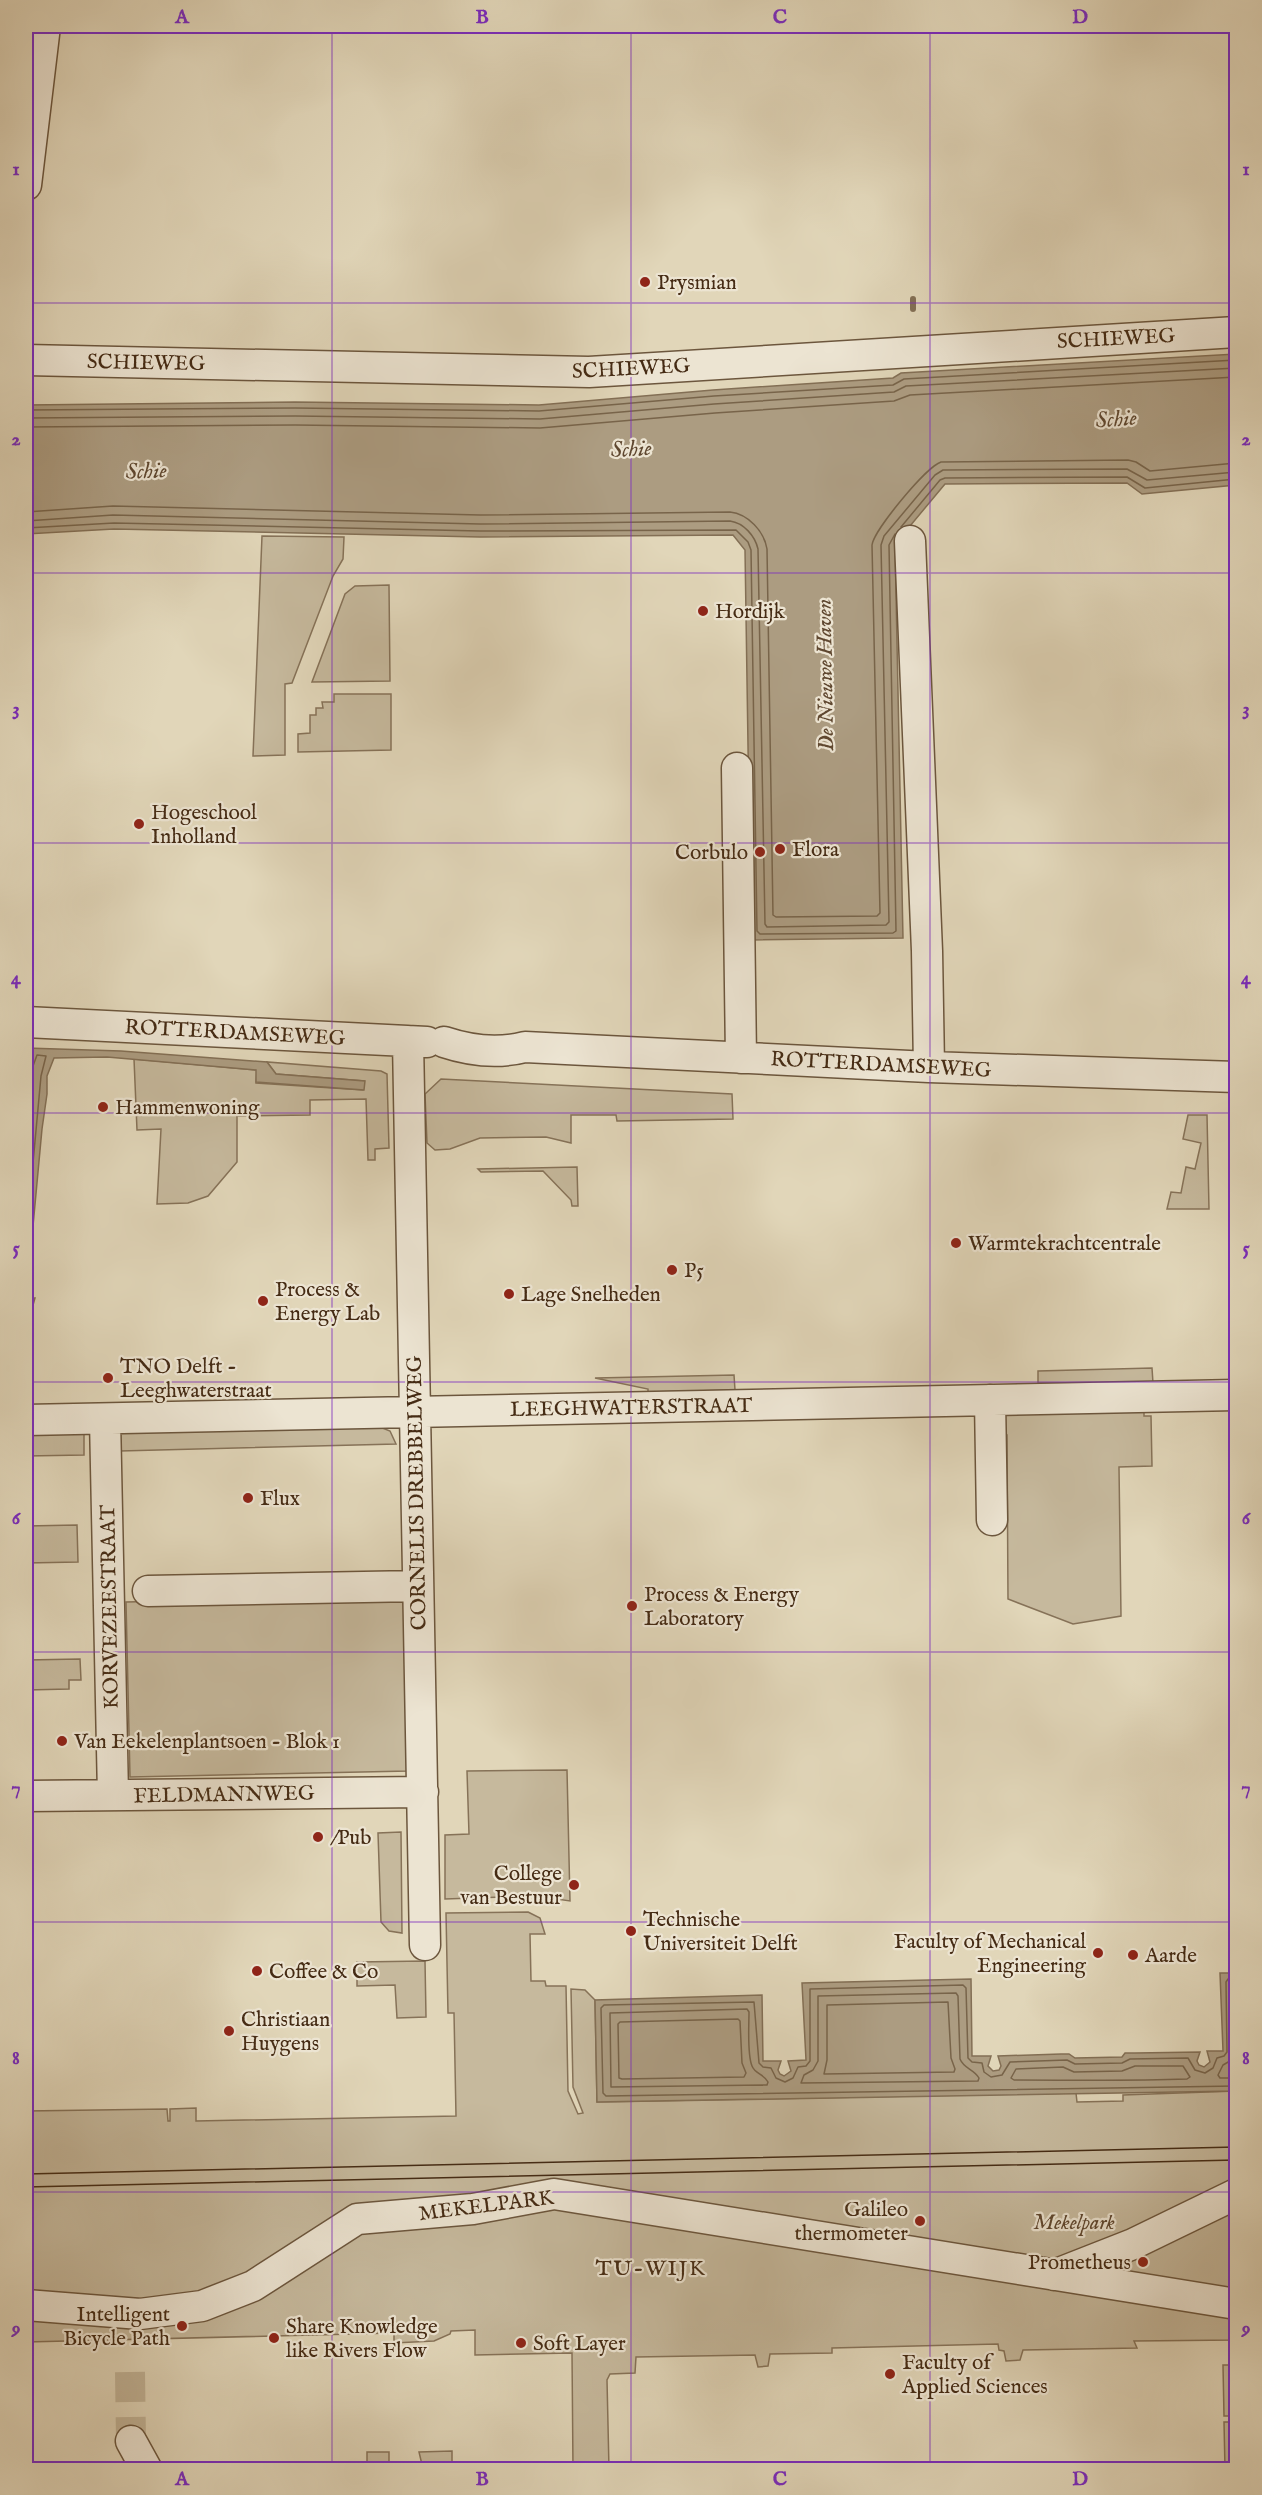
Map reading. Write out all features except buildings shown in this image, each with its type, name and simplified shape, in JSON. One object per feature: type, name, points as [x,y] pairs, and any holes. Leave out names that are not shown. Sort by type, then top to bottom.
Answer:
[{"type":"street","points":[[26,185],[45,26]]},
{"type":"street","name":"SCHIEWEG","points":[[26,360],[589,372],[1236,332]]},
{"type":"street","points":[[910,541],[927,951],[929,1067]]},
{"type":"street","points":[[737,768],[741,1058]]},
{"type":"street","name":"ROTTERDAMSEWEG","points":[[26,1022],[408,1041],[444,1042],[467,1037],[506,1039],[525,1047],[929,1067],[1236,1077]]},
{"type":"street","name":"CORNELIS DREBBELWEG","points":[[408,1041],[425,1945]]},
{"type":"street","name":"LEEGHWATERSTRAAT","points":[[26,1420],[1236,1395]]},
{"type":"street","points":[[990,1400],[992,1520]]},
{"type":"street","name":"KORVEZEESTRAAT","points":[[105,1419],[113,1795]]},
{"type":"street","points":[[148,1591],[418,1586]]},
{"type":"street","name":"FELDMANNWEG","points":[[26,1796],[423,1792]]},
{"type":"street","name":"MEKELPARK","points":[[26,2305],[140,2314],[202,2306],[253,2286],[357,2219],[473,2209],[554,2194],[1226,2302]]},
{"type":"street","points":[[1053,2275],[1133,2244],[1236,2194]]},
{"type":"street","points":[[131,2441],[147,2469]]},
{"type":"green space","points":[[262,536],[344,537],[343,559],[333,576],[292,683],[285,684],[285,755],[253,756]]},
{"type":"green space","points":[[389,585],[390,681],[312,682],[345,594],[355,586]]},
{"type":"green space","points":[[334,694],[391,694],[391,750],[298,752],[298,734],[310,733],[310,715],[316,715],[316,708],[323,708],[322,702],[334,702]]},
{"type":"green space","points":[[134,1059],[257,1070],[256,1083],[363,1090],[364,1081],[276,1074],[267,1062],[381,1071],[387,1074],[389,1148],[375,1149],[375,1160],[368,1160],[366,1099],[310,1100],[310,1115],[237,1116],[237,1162],[208,1196],[188,1203],[157,1204],[161,1129],[137,1130]]},
{"type":"green space","points":[[441,1079],[732,1094],[733,1119],[617,1121],[616,1115],[571,1115],[571,1143],[546,1137],[480,1138],[450,1149],[435,1150],[427,1143],[425,1094]]},
{"type":"green space","points":[[1188,1115],[1207,1115],[1209,1209],[1167,1209],[1171,1192],[1181,1193],[1186,1167],[1195,1169],[1201,1143],[1183,1139]]},
{"type":"green space","points":[[577,1167],[578,1206],[572,1206],[571,1200],[543,1171],[481,1172],[478,1169]]},
{"type":"green space","points":[[26,1298],[35,1298],[28,1323],[26,1323]]},
{"type":"green space","points":[[1152,1368],[1153,1383],[1038,1383],[1038,1371]]},
{"type":"green space","points":[[734,1375],[735,1390],[648,1392],[648,1389],[595,1378]]},
{"type":"green space","points":[[1144,1409],[1144,1416],[1151,1416],[1152,1466],[1119,1467],[1121,1616],[1073,1624],[1008,1599],[1007,1435],[1000,1435],[999,1412]]},
{"type":"green space","points":[[380,1427],[390,1431],[396,1444],[120,1451],[120,1432]]},
{"type":"green space","points":[[84,1433],[84,1455],[26,1456],[26,1434]]},
{"type":"green space","points":[[77,1525],[78,1562],[26,1563],[26,1526]]},
{"type":"green space","points":[[405,1596],[409,1771],[130,1777],[126,1602]]},
{"type":"green space","points":[[80,1659],[81,1680],[69,1680],[69,1689],[26,1690],[26,1660]]},
{"type":"green space","points":[[567,1770],[570,1901],[536,1896],[445,1899],[445,1835],[469,1834],[467,1771]]},
{"type":"green space","points":[[401,1832],[402,1933],[389,1931],[381,1922],[378,1833]]},
{"type":"green space","name":"Mekelpark","points":[[528,1912],[540,1918],[545,1934],[530,1934],[531,1981],[545,1981],[546,1986],[566,1986],[568,2091],[578,2114],[583,2113],[573,2087],[571,1989],[585,1990],[595,2000],[597,2102],[1076,2093],[1077,2102],[1123,2101],[1123,2095],[1236,2091],[1236,2340],[1134,2341],[1137,2348],[1023,2350],[1020,2360],[1006,2361],[1004,2351],[999,2350],[998,2344],[832,2348],[832,2353],[770,2354],[768,2366],[758,2367],[755,2355],[636,2357],[635,2373],[610,2374],[607,2380],[609,2469],[573,2469],[572,2353],[475,2355],[475,2330],[451,2331],[450,2334],[434,2341],[394,2343],[394,2333],[26,2342],[26,2111],[167,2109],[168,2121],[170,2121],[170,2109],[196,2108],[196,2121],[456,2116],[454,2013],[448,2013],[446,1913]]},
{"type":"green space","points":[[425,1961],[426,2017],[397,2018],[395,1985],[357,1986],[357,1962]]},
{"type":"green space","points":[[1223,2365],[1231,2365],[1232,2416],[1224,2416]]},
{"type":"green space","points":[[1224,2422],[1232,2422],[1233,2469],[1225,2469]]},
{"type":"green space","points":[[452,2451],[452,2469],[423,2469],[419,2452]]},
{"type":"green space","points":[[367,2452],[389,2452],[389,2469],[367,2469]]},
{"type":"water","points":[[1236,354],[1236,485],[1142,494],[1127,483],[945,484],[895,544],[903,938],[751,940],[745,550],[733,535],[480,537],[114,529],[26,534],[26,405],[295,402],[539,405],[893,378],[901,373]]},
{"type":"water","points":[[26,1048],[121,1051],[267,1062],[276,1074],[365,1081],[364,1090],[256,1082],[256,1070],[107,1057],[54,1058],[47,1076],[47,1094],[26,1283],[26,1079],[29,1057],[26,1056]]},
{"type":"water","points":[[1220,1973],[1236,1973],[1236,2091],[597,2102],[595,2000],[762,1995],[763,2061],[781,2061],[778,2070],[784,2076],[791,2071],[788,2061],[806,2060],[802,1983],[971,1979],[972,2056],[991,2056],[988,2066],[993,2071],[999,2070],[1001,2066],[998,2056],[1061,2054],[1069,2054],[1075,2058],[1122,2057],[1125,2053],[1200,2052],[1197,2061],[1204,2067],[1210,2062],[1207,2051],[1223,2051]]},
{"type":"waterway","points":[[913,299],[913,309]]},
{"type":"tunnel","points":[[130,2372],[131,2441]]},
{"type":"tram line","points":[[26,2174],[1236,2147]]},
{"type":"tram line","points":[[26,2187],[1236,2160]]},
{"type":"place","name":"Prysmian","points":[[645,282]]},
{"type":"place","name":"Hordijk","points":[[703,611]]},
{"type":"place","name":"Hogeschool Inholland","points":[[139,824]]},
{"type":"place","name":"Flora","points":[[780,849]]},
{"type":"place","name":"Corbulo","points":[[760,852]]},
{"type":"place","name":"Hammenwoning","points":[[103,1107]]},
{"type":"place","name":"Warmtekrachtcentrale","points":[[956,1243]]},
{"type":"place","name":"P5","points":[[672,1270]]},
{"type":"place","name":"Lage Snelheden","points":[[509,1294]]},
{"type":"place","name":"Process & Energy Lab","points":[[263,1301]]},
{"type":"place","name":"TNO Delft - Leeghwaterstraat","points":[[108,1378]]},
{"type":"place","name":"Flux","points":[[248,1498]]},
{"type":"place","name":"Process & Energy Laboratory","points":[[632,1606]]},
{"type":"place","name":"Van Eekelenplantsoen - Blok 1","points":[[62,1741]]},
{"type":"place","name":"/Pub","points":[[318,1837]]},
{"type":"place","name":"College van Bestuur","points":[[574,1885]]},
{"type":"place","name":"Technische Universiteit Delft","points":[[631,1931]]},
{"type":"place","name":"Faculty of Mechanical Engineering","points":[[1098,1953]]},
{"type":"place","name":"Aarde","points":[[1133,1955]]},
{"type":"place","name":"Coffee & Co","points":[[257,1971]]},
{"type":"place","name":"Christiaan Huygens","points":[[229,2031]]},
{"type":"place","name":"Galileo thermometer","points":[[920,2221]]},
{"type":"place","name":"Prometheus","points":[[1143,2262]]},
{"type":"place","name":"Intelligent Bicycle Path","points":[[182,2326]]},
{"type":"place","name":"Share Knowledge like Rivers Flow","points":[[274,2338]]},
{"type":"place","name":"Soft Layer","points":[[521,2343]]},
{"type":"place","name":"Faculty of Applied Sciences","points":[[890,2374]]},
{"type":"district","name":"TU-WIJK","points":[[651,2267]]},
{"type":"water label","name":"Schie","points":[[1116,418]]},
{"type":"water label","name":"Schie","points":[[631,448]]},
{"type":"water label","name":"Schie","points":[[146,470]]},
{"type":"water label","name":"De Nieuwe Haven","points":[[824,675]]}]
